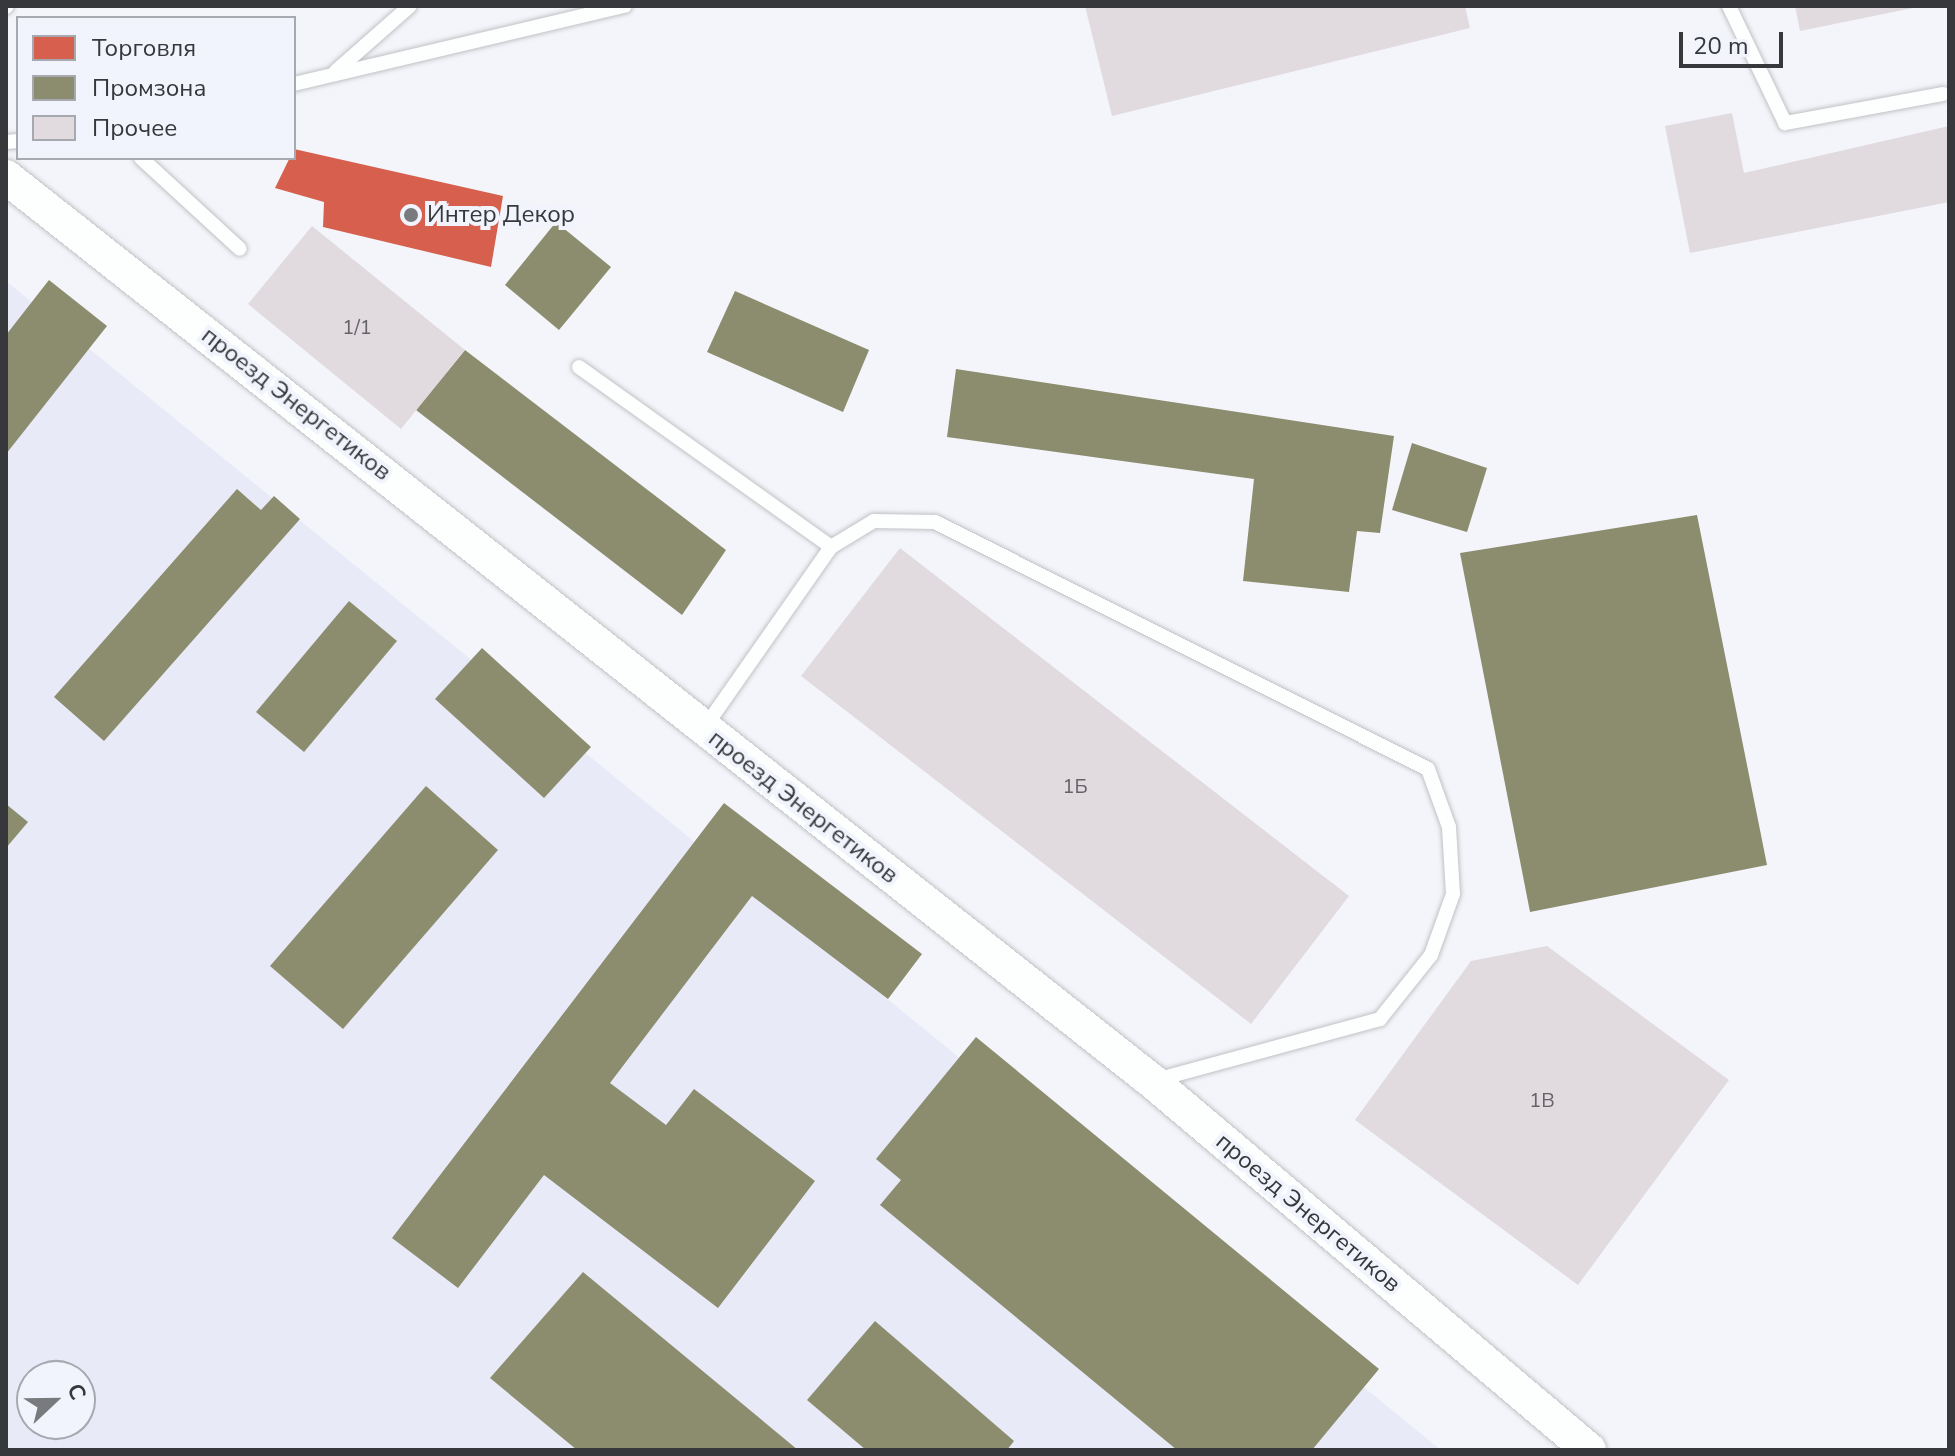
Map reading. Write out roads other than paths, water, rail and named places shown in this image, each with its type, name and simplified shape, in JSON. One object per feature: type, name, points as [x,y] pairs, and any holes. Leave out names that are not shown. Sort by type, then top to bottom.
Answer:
[{"type":"street","name":"проезд Энергетиков","points":[[6,177],[1152,1081],[1589,1450]]},
{"type":"lane","points":[[333,74],[410,6]]},
{"type":"lane","points":[[296,83],[625,6]]},
{"type":"lane","points":[[1729,6],[1785,123],[1943,94]]},
{"type":"lane","points":[[143,160],[240,249]]},
{"type":"lane","points":[[579,367],[831,547]]},
{"type":"lane","points":[[704,729],[831,547],[874,521],[935,522],[1428,769],[1449,827],[1453,894],[1431,955],[1380,1019],[1152,1081]]},
{"type":"place","name":"Интер Декор","points":[[411,215]]}]
